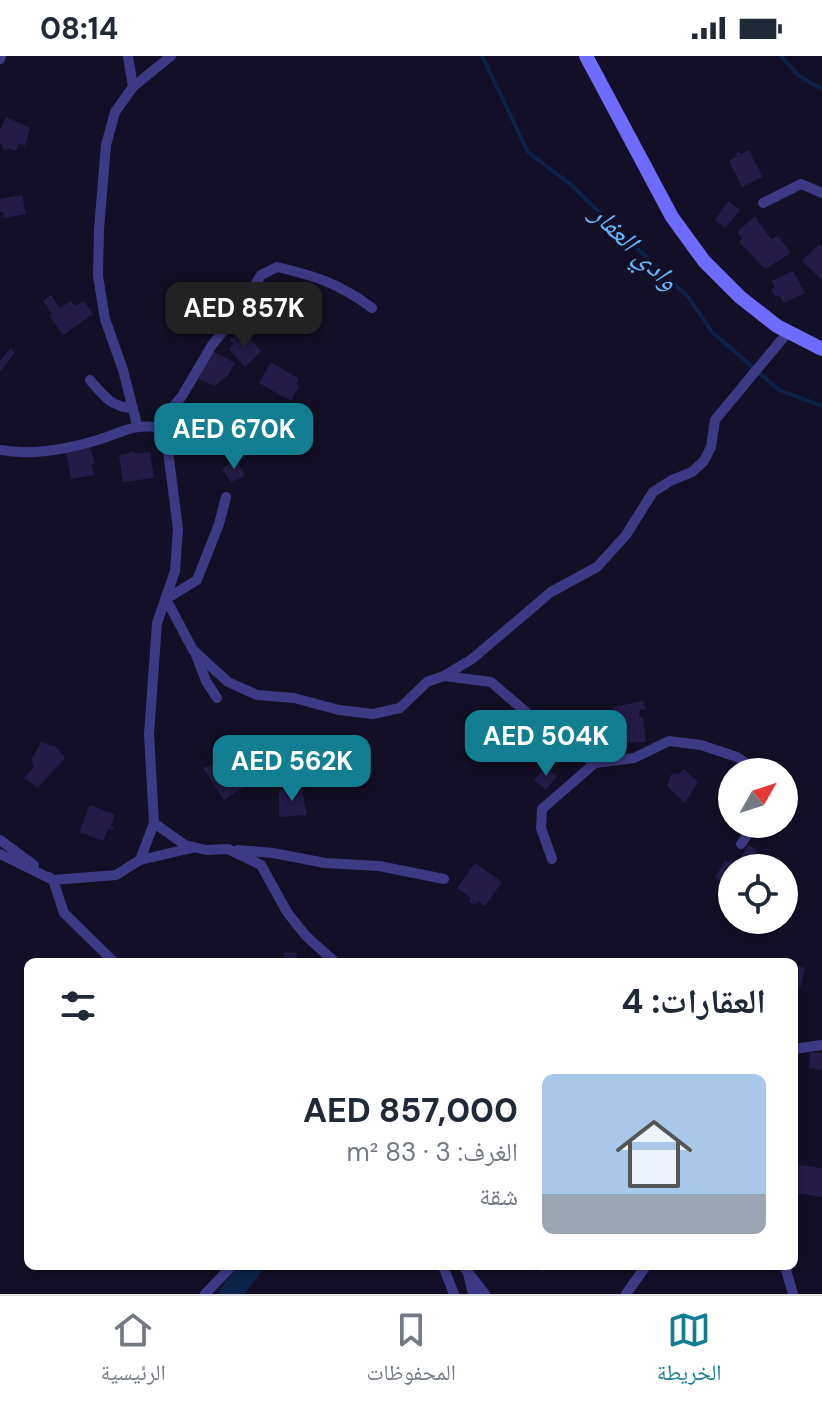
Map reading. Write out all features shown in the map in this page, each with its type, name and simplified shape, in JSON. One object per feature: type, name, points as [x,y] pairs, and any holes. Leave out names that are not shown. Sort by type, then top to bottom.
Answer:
[{"type":"main road","points":[[586,56],[672,217],[704,261],[740,297],[788,332],[822,349]]},
{"type":"street","points":[[128,56],[133,87]]},
{"type":"street","points":[[137,425],[105,319],[98,276],[106,145],[115,112],[133,87],[171,56]]},
{"type":"street","points":[[763,203],[801,184],[822,193]]},
{"type":"street","points":[[156,427],[182,396],[212,345],[239,311],[261,275],[277,267],[324,278],[372,308]]},
{"type":"street","points":[[193,650],[228,682],[257,695],[294,698],[339,710],[373,714],[400,708],[427,682],[472,659],[551,592],[597,567],[626,535],[653,492],[692,472],[704,461],[711,447],[715,420],[788,332]]},
{"type":"street","points":[[90,380],[106,399],[121,408],[133,408]]},
{"type":"street","points":[[0,450],[15,453],[57,449],[104,438],[137,425],[156,427],[167,443],[178,529],[175,571],[157,623],[149,734],[154,823],[140,860]]},
{"type":"street","points":[[166,599],[197,580],[226,497]]},
{"type":"street","points":[[166,599],[217,698]]},
{"type":"street","points":[[444,676],[491,682],[562,743],[595,763]]},
{"type":"street","points":[[552,859],[541,828],[542,809],[595,763],[634,758],[669,741],[701,745],[738,758]]},
{"type":"street","points":[[154,823],[185,845],[195,847],[273,853],[325,863],[379,866],[444,879]]},
{"type":"street","points":[[741,844],[745,838]]},
{"type":"street","points":[[0,840],[53,880],[64,913],[110,958]]},
{"type":"street","points":[[0,854],[53,880],[116,875],[140,860],[195,847]]},
{"type":"street","points":[[228,849],[261,865],[287,912],[306,936],[331,958]]},
{"type":"street","points":[[798,1048],[822,1045]]},
{"type":"street","points":[[205,1294],[228,1270]]},
{"type":"street","points":[[445,1270],[454,1294]]},
{"type":"street","points":[[466,1270],[473,1294]]},
{"type":"street","points":[[467,1270],[485,1294]]},
{"type":"street","points":[[626,1294],[643,1270]]},
{"type":"street","points":[[786,1270],[793,1294]]},
{"type":"building","points":[[6,117],[30,128],[25,146],[19,143],[16,151],[1,148],[0,130]]},
{"type":"building","points":[[749,150],[763,177],[742,187],[729,161],[737,156],[738,151],[741,154]]},
{"type":"building","points":[[22,195],[26,214],[4,218],[3,212],[0,212],[0,199]]},
{"type":"building","points":[[728,201],[740,210],[725,228],[715,220]]},
{"type":"building","points":[[755,216],[771,239],[778,236],[791,253],[765,269],[739,242],[742,238],[737,232]]},
{"type":"building","points":[[819,244],[822,247],[822,280],[802,261]]},
{"type":"building","points":[[793,271],[805,293],[784,303],[771,290],[775,287],[771,281]]},
{"type":"building","points":[[51,295],[60,308],[71,301],[75,306],[84,301],[93,314],[63,335],[49,316],[52,314],[43,301]]},
{"type":"building","points":[[245,334],[261,351],[245,367],[229,349],[234,344],[230,340],[234,336],[238,341]]},
{"type":"building","points":[[11,348],[15,353],[0,372],[0,361]]},
{"type":"building","points":[[213,351],[235,363],[228,375],[215,386],[198,379]]},
{"type":"building","points":[[271,362],[299,379],[291,401],[259,383]]},
{"type":"building","points":[[90,448],[95,463],[92,464],[94,475],[71,479],[66,453]]},
{"type":"building","points":[[135,451],[135,454],[150,452],[154,478],[123,482],[119,456]]},
{"type":"building","points":[[236,459],[245,476],[231,482],[222,469]]},
{"type":"building","points":[[643,701],[646,710],[640,709],[639,717],[643,718],[646,742],[617,743],[614,707]]},
{"type":"building","points":[[41,742],[56,747],[65,758],[38,788],[24,778],[34,767],[31,760]]},
{"type":"building","points":[[238,757],[245,760],[246,765],[254,761],[261,781],[242,788],[224,800],[203,768]]},
{"type":"building","points":[[545,767],[557,776],[546,790],[534,780]]},
{"type":"building","points":[[684,769],[698,782],[685,803],[667,786],[672,773],[679,774]]},
{"type":"building","points":[[301,786],[307,815],[279,817],[279,790]]},
{"type":"building","points":[[90,805],[115,815],[111,826],[113,830],[108,829],[103,841],[79,832]]},
{"type":"building","points":[[748,845],[757,850],[755,854],[743,854]]},
{"type":"building","points":[[475,863],[502,882],[485,906],[478,901],[475,905],[457,888]]},
{"type":"building","points":[[284,952],[297,953],[296,958],[283,958]]},
{"type":"building","points":[[798,966],[805,968],[798,989]]},
{"type":"building","points":[[810,1052],[822,1053],[822,1070],[809,1068]]},
{"type":"building","points":[[799,1165],[822,1168],[822,1197],[798,1193]]},
{"type":"waterway","name":"وادي العفار","points":[[482,56],[528,152],[570,184],[689,298],[712,332],[779,390],[822,406]]},
{"type":"waterway","points":[[781,56],[799,76],[822,89]]},
{"type":"waterway","points":[[230,1294],[249,1270]]}]
